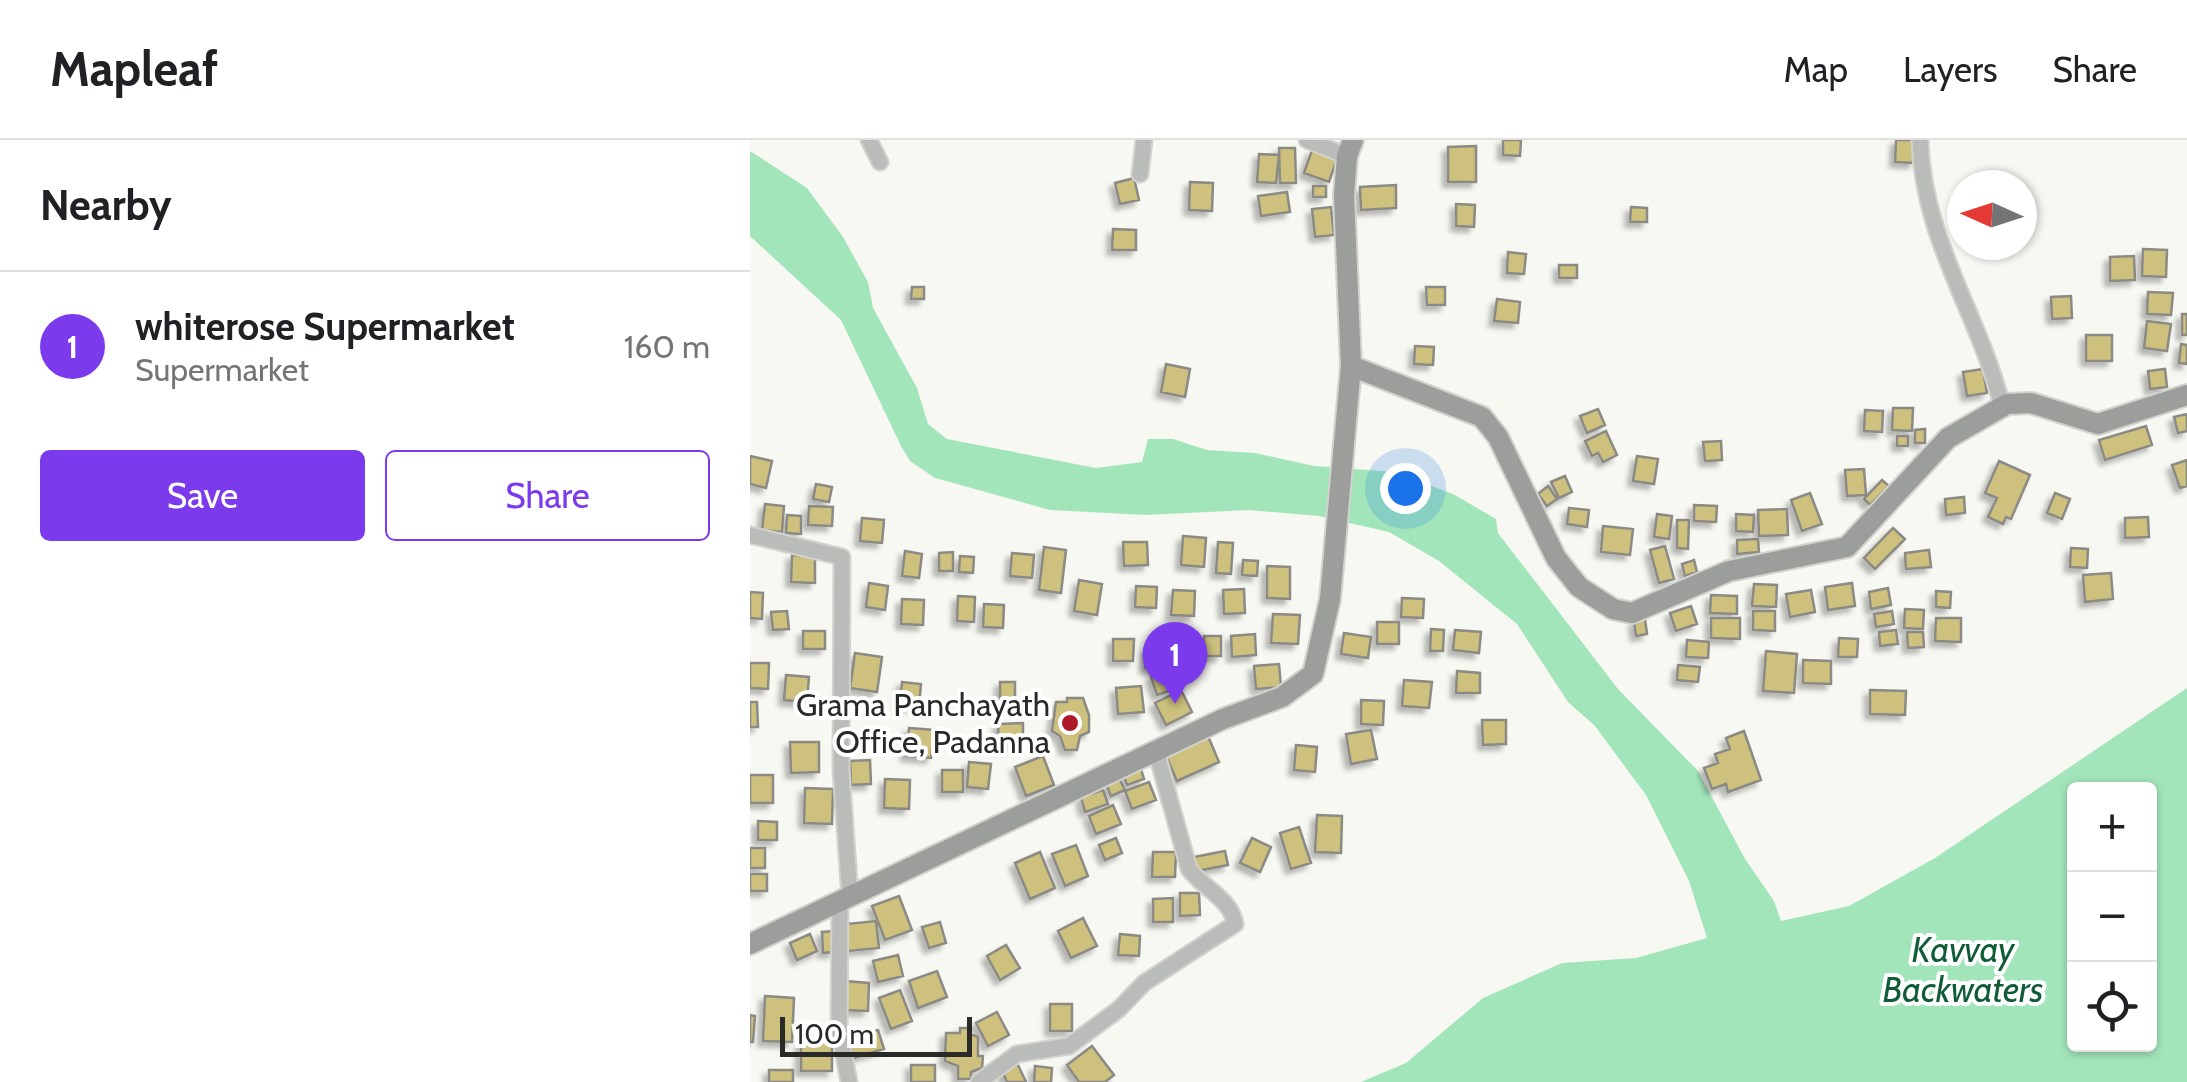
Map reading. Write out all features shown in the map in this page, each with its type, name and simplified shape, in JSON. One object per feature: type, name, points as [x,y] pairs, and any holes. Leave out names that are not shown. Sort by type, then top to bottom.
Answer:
[{"type":"main road","points":[[750,944],[1300,687],[1313,674],[1320,658],[1330,599],[1351,366],[1350,148]]},
{"type":"main road","points":[[1351,366],[1482,417],[1498,437],[1556,558],[1588,594],[1632,613],[1729,571],[1847,547],[1948,438],[2002,406],[2031,403],[2098,424],[2187,395]]},
{"type":"street","points":[[869,140],[880,162]]},
{"type":"street","points":[[1140,174],[1144,140]]},
{"type":"street","points":[[1307,140],[1350,148]]},
{"type":"street","points":[[1920,140],[1924,199],[1934,232],[1990,362],[2002,406]]},
{"type":"street","points":[[750,535],[842,557],[840,770],[845,899],[839,1029],[850,1082]]},
{"type":"street","points":[[979,1082],[1017,1054],[1070,1046],[1119,1010],[1144,984],[1235,924],[1228,906],[1199,884],[1189,869],[1156,751]]},
{"type":"water","name":"Kavvay Backwaters","points":[[750,151],[807,188],[843,237],[868,282],[873,308],[917,388],[928,424],[947,439],[1096,468],[1142,462],[1148,439],[1173,439],[1207,450],[1255,453],[1314,466],[1394,472],[1453,494],[1496,519],[1498,533],[1618,689],[1698,771],[1745,859],[1774,901],[1781,921],[1849,906],[1935,858],[2187,688],[2187,1082],[1361,1082],[1406,1063],[1483,998],[1562,963],[1636,958],[1707,938],[1689,881],[1646,795],[1595,726],[1568,702],[1517,624],[1439,561],[1389,532],[1319,516],[1249,510],[1146,515],[1050,510],[935,478],[910,461],[901,446],[841,320],[750,236]]},
{"type":"building","points":[[1503,140],[1521,140],[1520,156],[1503,155]]},
{"type":"building","points":[[1896,140],[1915,140],[1914,163],[1895,162]]},
{"type":"building","points":[[1476,146],[1476,182],[1448,182],[1448,147]]},
{"type":"building","points":[[1279,148],[1295,148],[1296,183],[1280,183]]},
{"type":"building","points":[[1312,150],[1337,159],[1329,182],[1304,173]]},
{"type":"building","points":[[1259,154],[1279,155],[1276,183],[1257,182]]},
{"type":"building","points":[[1134,178],[1139,200],[1120,204],[1115,183]]},
{"type":"building","points":[[1190,182],[1213,183],[1212,211],[1189,210]]},
{"type":"building","points":[[1396,185],[1396,208],[1361,210],[1360,187]]},
{"type":"building","points":[[1313,186],[1326,186],[1326,197],[1313,197]]},
{"type":"building","points":[[1287,192],[1290,212],[1261,216],[1258,196]]},
{"type":"building","points":[[1456,204],[1475,205],[1474,227],[1456,226]]},
{"type":"building","points":[[1331,207],[1334,235],[1315,237],[1312,209]]},
{"type":"building","points":[[1631,207],[1647,208],[1647,222],[1630,222]]},
{"type":"building","points":[[1113,229],[1136,230],[1136,250],[1112,250]]},
{"type":"building","points":[[2143,249],[2167,250],[2166,277],[2142,276]]},
{"type":"building","points":[[1508,252],[1526,254],[1524,274],[1507,273]]},
{"type":"building","points":[[2134,256],[2135,280],[2110,281],[2110,257]]},
{"type":"building","points":[[1559,265],[1577,265],[1577,278],[1559,278]]},
{"type":"building","points":[[912,287],[924,287],[924,299],[911,299]]},
{"type":"building","points":[[1426,287],[1445,287],[1445,305],[1427,305]]},
{"type":"building","points":[[2148,292],[2173,293],[2171,315],[2147,314]]},
{"type":"building","points":[[2071,296],[2072,318],[2052,319],[2051,297]]},
{"type":"building","points":[[1497,299],[1520,302],[1518,323],[1494,321]]},
{"type":"building","points":[[2182,314],[2187,314],[2187,335],[2182,335]]},
{"type":"building","points":[[2147,321],[2171,324],[2167,351],[2144,348]]},
{"type":"building","points":[[2086,335],[2112,335],[2112,361],[2086,361]]},
{"type":"building","points":[[2181,344],[2187,345],[2187,364],[2179,363]]},
{"type":"building","points":[[1415,346],[1434,347],[1433,365],[1414,364]]},
{"type":"building","points":[[1166,364],[1190,369],[1185,397],[1161,392]]},
{"type":"building","points":[[1983,369],[1987,393],[1967,396],[1963,372]]},
{"type":"building","points":[[2165,369],[2167,387],[2150,389],[2148,371]]},
{"type":"building","points":[[1893,408],[1913,408],[1912,431],[1892,430]]},
{"type":"building","points":[[1598,409],[1605,425],[1587,433],[1580,416]]},
{"type":"building","points":[[1865,410],[1883,411],[1882,432],[1864,431]]},
{"type":"building","points":[[2187,414],[2187,431],[2178,433],[2174,417]]},
{"type":"building","points":[[2146,426],[2152,445],[2105,460],[2099,440]]},
{"type":"building","points":[[1925,429],[1925,443],[1915,443],[1915,430]]},
{"type":"building","points":[[1606,431],[1617,455],[1603,462],[1598,453],[1592,456],[1585,441]]},
{"type":"building","points":[[1897,436],[1908,436],[1908,446],[1897,446]]},
{"type":"building","points":[[1721,441],[1722,460],[1705,461],[1703,442]]},
{"type":"building","points":[[750,456],[772,461],[766,488],[750,484]]},
{"type":"building","points":[[1637,456],[1658,459],[1654,484],[1633,481]]},
{"type":"building","points":[[2187,460],[2187,486],[2180,488],[2172,465]]},
{"type":"building","points":[[1999,461],[2030,475],[2011,519],[2006,517],[2003,524],[1988,517],[1997,498],[1985,493]]},
{"type":"building","points":[[1864,469],[1866,495],[1847,496],[1845,470]]},
{"type":"building","points":[[1565,476],[1572,492],[1559,498],[1551,482]]},
{"type":"building","points":[[1882,480],[1889,486],[1870,505],[1864,499]]},
{"type":"building","points":[[816,484],[832,487],[829,502],[813,499]]},
{"type":"building","points":[[1548,486],[1557,499],[1547,506],[1538,494]]},
{"type":"building","points":[[1810,493],[1822,524],[1802,531],[1791,500]]},
{"type":"building","points":[[2055,493],[2070,499],[2062,519],[2047,513]]},
{"type":"building","points":[[1964,497],[1965,513],[1946,515],[1945,499]]},
{"type":"building","points":[[765,504],[784,506],[782,532],[762,530]]},
{"type":"building","points":[[1694,505],[1717,506],[1716,522],[1694,521]]},
{"type":"building","points":[[809,506],[833,507],[832,526],[808,525]]},
{"type":"building","points":[[1569,508],[1589,510],[1587,527],[1567,524]]},
{"type":"building","points":[[1787,509],[1788,535],[1759,536],[1758,510]]},
{"type":"building","points":[[1657,514],[1672,516],[1669,539],[1654,537]]},
{"type":"building","points":[[1736,514],[1754,515],[1753,532],[1736,531]]},
{"type":"building","points":[[787,515],[801,516],[801,534],[786,533]]},
{"type":"building","points":[[2148,517],[2149,537],[2125,538],[2125,518]]},
{"type":"building","points":[[862,518],[884,520],[882,543],[860,541]]},
{"type":"building","points":[[1677,520],[1689,520],[1688,549],[1677,548]]},
{"type":"building","points":[[1603,526],[1633,529],[1630,555],[1601,552]]},
{"type":"building","points":[[1893,528],[1905,539],[1875,569],[1864,558]]},
{"type":"building","points":[[1183,536],[1206,538],[1204,567],[1181,565]]},
{"type":"building","points":[[1758,539],[1759,552],[1737,554],[1737,540]]},
{"type":"building","points":[[1123,542],[1147,542],[1148,565],[1124,566]]},
{"type":"building","points":[[1218,542],[1233,543],[1231,574],[1216,573]]},
{"type":"building","points":[[1665,546],[1674,579],[1659,583],[1650,550]]},
{"type":"building","points":[[1044,547],[1066,550],[1061,593],[1039,590]]},
{"type":"building","points":[[2071,548],[2088,549],[2087,568],[2070,567]]},
{"type":"building","points":[[1929,550],[1931,567],[1906,569],[1905,553]]},
{"type":"building","points":[[905,551],[922,554],[919,578],[902,576]]},
{"type":"building","points":[[953,552],[953,571],[939,571],[939,553]]},
{"type":"building","points":[[1012,553],[1034,555],[1032,578],[1010,576]]},
{"type":"building","points":[[792,555],[815,556],[815,583],[791,582]]},
{"type":"building","points":[[960,556],[974,557],[973,573],[959,572]]},
{"type":"building","points":[[1243,560],[1258,561],[1257,576],[1242,575]]},
{"type":"building","points":[[1694,560],[1697,572],[1685,576],[1682,564]]},
{"type":"building","points":[[1267,566],[1290,567],[1290,599],[1267,598]]},
{"type":"building","points":[[2111,573],[2113,599],[2085,602],[2083,575]]},
{"type":"building","points":[[1079,580],[1102,584],[1097,615],[1074,611]]},
{"type":"building","points":[[869,583],[888,586],[885,610],[866,607]]},
{"type":"building","points":[[1852,583],[1855,606],[1828,610],[1825,587]]},
{"type":"building","points":[[1754,584],[1777,585],[1776,607],[1752,606]]},
{"type":"building","points":[[1136,586],[1157,587],[1156,608],[1135,607]]},
{"type":"building","points":[[1888,588],[1891,605],[1871,609],[1869,592]]},
{"type":"building","points":[[1244,589],[1245,613],[1224,614],[1223,590]]},
{"type":"building","points":[[1173,590],[1195,591],[1194,616],[1171,615]]},
{"type":"building","points":[[1811,590],[1815,612],[1790,617],[1786,594]]},
{"type":"building","points":[[1936,591],[1951,592],[1950,608],[1936,607]]},
{"type":"building","points":[[750,592],[763,593],[762,619],[750,618]]},
{"type":"building","points":[[1711,595],[1737,596],[1737,614],[1710,613]]},
{"type":"building","points":[[958,596],[975,597],[974,622],[957,621]]},
{"type":"building","points":[[1402,598],[1424,599],[1423,618],[1401,617]]},
{"type":"building","points":[[902,599],[924,600],[923,625],[901,624]]},
{"type":"building","points":[[984,604],[1004,605],[1003,628],[983,627]]},
{"type":"building","points":[[1691,606],[1697,624],[1676,631],[1670,613]]},
{"type":"building","points":[[1905,609],[1924,610],[1923,629],[1904,628]]},
{"type":"building","points":[[787,611],[789,629],[773,630],[771,612]]},
{"type":"building","points":[[1753,611],[1775,611],[1775,631],[1753,630]]},
{"type":"building","points":[[1892,611],[1894,624],[1876,627],[1874,614]]},
{"type":"building","points":[[1273,614],[1300,615],[1298,644],[1271,643]]},
{"type":"building","points":[[1711,618],[1740,618],[1740,639],[1711,638]]},
{"type":"building","points":[[1936,618],[1961,618],[1961,642],[1935,641]]},
{"type":"building","points":[[1645,619],[1647,634],[1636,636],[1634,621]]},
{"type":"building","points":[[1377,622],[1399,622],[1399,644],[1377,644]]},
{"type":"building","points":[[1431,629],[1444,630],[1443,651],[1430,651]]},
{"type":"building","points":[[1455,630],[1481,632],[1479,653],[1453,650]]},
{"type":"building","points":[[1896,630],[1898,644],[1880,646],[1879,632]]},
{"type":"building","points":[[803,631],[825,631],[825,649],[803,649]]},
{"type":"building","points":[[1907,632],[1923,632],[1924,647],[1908,648]]},
{"type":"building","points":[[1344,633],[1371,637],[1368,658],[1341,654]]},
{"type":"building","points":[[1255,634],[1256,655],[1232,657],[1231,636]]},
{"type":"building","points":[[1204,636],[1221,636],[1221,656],[1204,656]]},
{"type":"building","points":[[1839,638],[1858,639],[1857,657],[1838,657]]},
{"type":"building","points":[[1113,639],[1134,639],[1133,661],[1113,661]]},
{"type":"building","points":[[1687,640],[1709,642],[1708,658],[1686,657]]},
{"type":"building","points":[[1147,648],[1173,649],[1172,670],[1145,668]]},
{"type":"building","points":[[1766,651],[1797,654],[1794,693],[1763,691]]},
{"type":"building","points":[[855,653],[882,657],[877,692],[850,688]]},
{"type":"building","points":[[1803,660],[1831,661],[1831,684],[1803,683]]},
{"type":"building","points":[[750,663],[769,663],[768,689],[750,688]]},
{"type":"building","points":[[1279,664],[1281,687],[1256,689],[1254,666]]},
{"type":"building","points":[[1678,665],[1700,667],[1698,682],[1677,680]]},
{"type":"building","points":[[1457,671],[1480,673],[1480,693],[1456,693]]},
{"type":"building","points":[[1166,672],[1172,690],[1157,695],[1151,677]]},
{"type":"building","points":[[786,675],[809,677],[807,702],[784,700]]},
{"type":"building","points":[[1404,680],[1432,682],[1429,708],[1402,706]]},
{"type":"building","points":[[902,682],[921,684],[919,706],[900,705]]},
{"type":"building","points":[[1000,682],[1015,682],[1015,700],[1000,700]]},
{"type":"building","points":[[1141,686],[1144,712],[1118,714],[1116,688]]},
{"type":"building","points":[[1181,690],[1192,712],[1166,725],[1155,703]]},
{"type":"building","points":[[1870,690],[1906,691],[1905,715],[1870,714]]},
{"type":"building","name":"Grama Panchayath Office, Padanna","points":[[1067,698],[1083,698],[1089,715],[1089,732],[1080,736],[1077,750],[1065,750],[1060,736],[1052,731],[1056,702],[1067,702]]},
{"type":"building","points":[[1361,700],[1384,701],[1383,725],[1361,724]]},
{"type":"building","points":[[750,702],[757,702],[758,727],[750,727]]},
{"type":"building","points":[[1482,720],[1506,720],[1506,744],[1483,745]]},
{"type":"building","points":[[1023,723],[1023,746],[999,747],[998,724]]},
{"type":"building","points":[[909,728],[934,730],[931,758],[906,756]]},
{"type":"building","points":[[1371,730],[1377,759],[1351,764],[1346,734]]},
{"type":"building","points":[[1744,731],[1761,780],[1728,792],[1726,784],[1712,789],[1704,768],[1718,763],[1715,754],[1730,749],[1726,738]]},
{"type":"building","points":[[1208,736],[1219,762],[1177,781],[1166,756]]},
{"type":"building","points":[[790,742],[819,742],[819,772],[791,773]]},
{"type":"building","points":[[1296,745],[1317,747],[1315,772],[1294,770]]},
{"type":"building","points":[[1043,756],[1054,785],[1026,796],[1015,767]]},
{"type":"building","points":[[870,760],[871,784],[851,785],[850,761]]},
{"type":"building","points":[[969,762],[991,764],[988,789],[967,787]]},
{"type":"building","points":[[1140,766],[1144,779],[1127,785],[1123,773]]},
{"type":"building","points":[[942,770],[963,770],[963,792],[942,792]]},
{"type":"building","points":[[750,775],[773,775],[773,803],[750,803]]},
{"type":"building","points":[[1119,778],[1125,790],[1111,796],[1106,784]]},
{"type":"building","points":[[885,779],[910,780],[909,809],[884,808]]},
{"type":"building","points":[[1149,782],[1156,800],[1132,809],[1125,791]]},
{"type":"building","points":[[805,788],[833,789],[832,824],[804,823]]},
{"type":"building","points":[[1103,790],[1108,804],[1085,812],[1081,797]]},
{"type":"building","points":[[1113,805],[1121,824],[1096,834],[1089,816]]},
{"type":"building","points":[[1317,815],[1342,816],[1341,853],[1315,852]]},
{"type":"building","points":[[758,821],[777,822],[777,840],[758,840]]},
{"type":"building","points":[[1299,827],[1311,863],[1291,869],[1280,833]]},
{"type":"building","points":[[1116,838],[1122,853],[1105,860],[1099,845]]},
{"type":"building","points":[[1252,838],[1271,847],[1260,872],[1240,863]]},
{"type":"building","points":[[1076,845],[1088,876],[1065,886],[1052,854]]},
{"type":"building","points":[[750,848],[765,848],[765,868],[750,868]]},
{"type":"building","points":[[1225,851],[1228,865],[1197,871],[1194,857]]},
{"type":"building","points":[[1040,852],[1055,888],[1030,899],[1015,863]]},
{"type":"building","points":[[1153,852],[1176,852],[1175,877],[1152,877]]},
{"type":"building","points":[[750,874],[767,874],[767,891],[750,891]]},
{"type":"building","points":[[1180,893],[1199,893],[1200,915],[1180,916]]},
{"type":"building","points":[[899,896],[912,930],[885,940],[872,906]]},
{"type":"building","points":[[1173,898],[1173,922],[1153,922],[1153,899]]},
{"type":"building","points":[[1083,918],[1097,946],[1071,958],[1058,931]]},
{"type":"building","points":[[876,921],[879,948],[848,951],[846,924]]},
{"type":"building","points":[[940,922],[946,943],[929,948],[922,927]]},
{"type":"building","points":[[833,931],[834,952],[823,953],[822,932]]},
{"type":"building","points":[[810,934],[817,951],[797,960],[790,943]]},
{"type":"building","points":[[1120,934],[1140,936],[1139,956],[1118,955]]},
{"type":"building","points":[[1006,945],[1020,968],[1000,980],[987,956]]},
{"type":"building","points":[[898,955],[903,976],[878,982],[873,961]]},
{"type":"building","points":[[937,971],[947,997],[918,1008],[909,981]]},
{"type":"building","points":[[845,981],[869,983],[868,1011],[844,1010]]},
{"type":"building","points":[[900,990],[912,1021],[891,1029],[879,998]]},
{"type":"building","points":[[765,996],[794,998],[792,1042],[763,1041]]},
{"type":"building","points":[[1050,1004],[1072,1004],[1072,1031],[1050,1031]]},
{"type":"building","points":[[997,1012],[1009,1035],[988,1046],[976,1023]]},
{"type":"building","points":[[750,1015],[755,1016],[753,1042],[750,1042]]},
{"type":"building","points":[[960,1028],[971,1028],[971,1034],[978,1037],[978,1056],[983,1056],[982,1068],[971,1072],[971,1079],[958,1079],[958,1066],[945,1061],[946,1033],[960,1033]]},
{"type":"building","points":[[878,1030],[884,1049],[854,1058],[848,1039]]},
{"type":"building","points":[[801,1042],[832,1042],[832,1071],[801,1071]]},
{"type":"building","points":[[1092,1046],[1114,1075],[1105,1082],[1079,1082],[1067,1065]]},
{"type":"building","points":[[1017,1063],[1026,1082],[1007,1082],[1002,1071]]},
{"type":"building","points":[[911,1065],[935,1065],[935,1082],[911,1082]]},
{"type":"building","points":[[1035,1066],[1052,1068],[1051,1082],[1034,1082]]},
{"type":"building","points":[[769,1070],[793,1070],[793,1082],[769,1082]]},
{"type":"place","name":"whiterose Supermarket","points":[[1175,704]]},
{"type":"place","name":"Grama Panchayath Office, Padanna","points":[[1070,723]]}]
